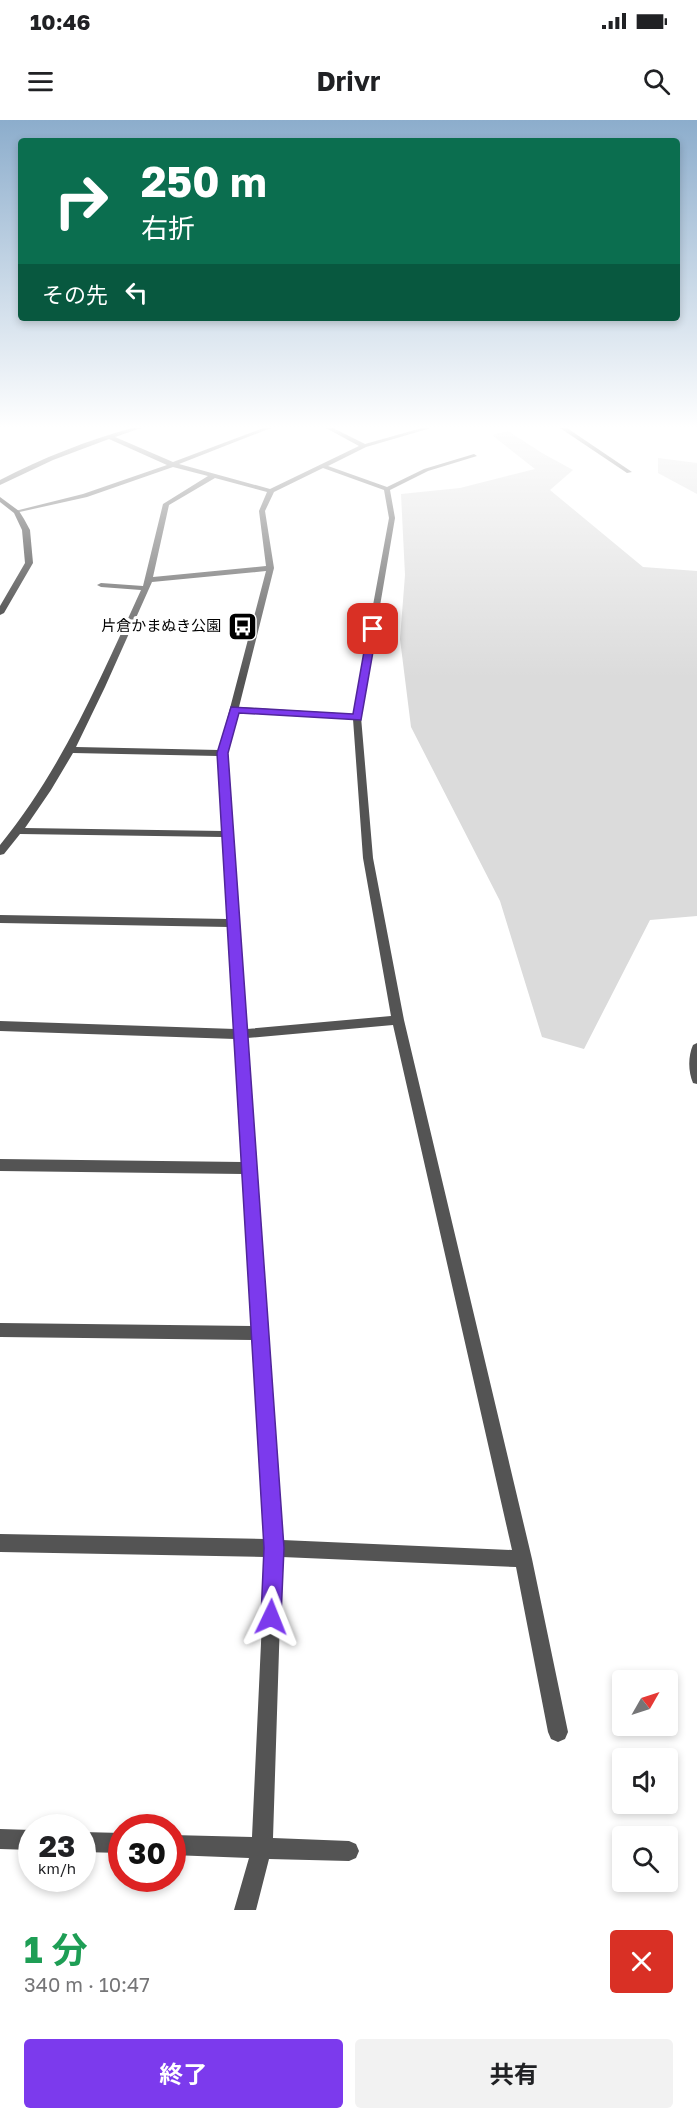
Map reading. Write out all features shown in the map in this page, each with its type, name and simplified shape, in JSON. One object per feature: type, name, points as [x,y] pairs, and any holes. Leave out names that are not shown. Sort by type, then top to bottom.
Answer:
[{"type":"street","points":[[0,613],[29,563],[26,530],[17,513],[23,512]]},
{"type":"street","points":[[0,852],[19,831],[72,750],[147,584],[163,512]]},
{"type":"street","points":[[245,1910],[262,1848],[274,1548],[242,1034],[232,923],[223,753],[270,568],[262,512]]},
{"type":"street","points":[[391,512],[392,518],[357,717],[368,858],[398,1020],[523,1559],[558,1732]]},
{"type":"street","points":[[101,585],[147,584],[270,568]]},
{"type":"street","points":[[235,709],[357,717]]},
{"type":"street","points":[[72,750],[223,753]]},
{"type":"street","points":[[19,831],[227,834]]},
{"type":"street","points":[[0,919],[232,923]]},
{"type":"street","points":[[0,1026],[242,1034],[398,1020]]},
{"type":"street","points":[[697,1048],[695,1070],[697,1079]]},
{"type":"street","points":[[0,1165],[249,1168]]},
{"type":"street","points":[[0,1330],[260,1333]]},
{"type":"street","points":[[0,1543],[274,1548],[523,1559]]},
{"type":"street","points":[[0,1839],[18,1840]]},
{"type":"street","points":[[186,1845],[349,1851]]},
{"type":"shaded area","points":[[402,512],[576,512],[643,567],[697,571],[697,916],[650,920],[584,1049],[542,1037],[500,901],[411,727],[400,639],[405,575]]},
{"type":"place","name":"片倉かまぬき公園","points":[[242,626]]},
{"type":"route","points":[[271,1617],[274,1548],[242,1034],[232,923],[223,753],[235,709],[357,717],[373,629]]}]
